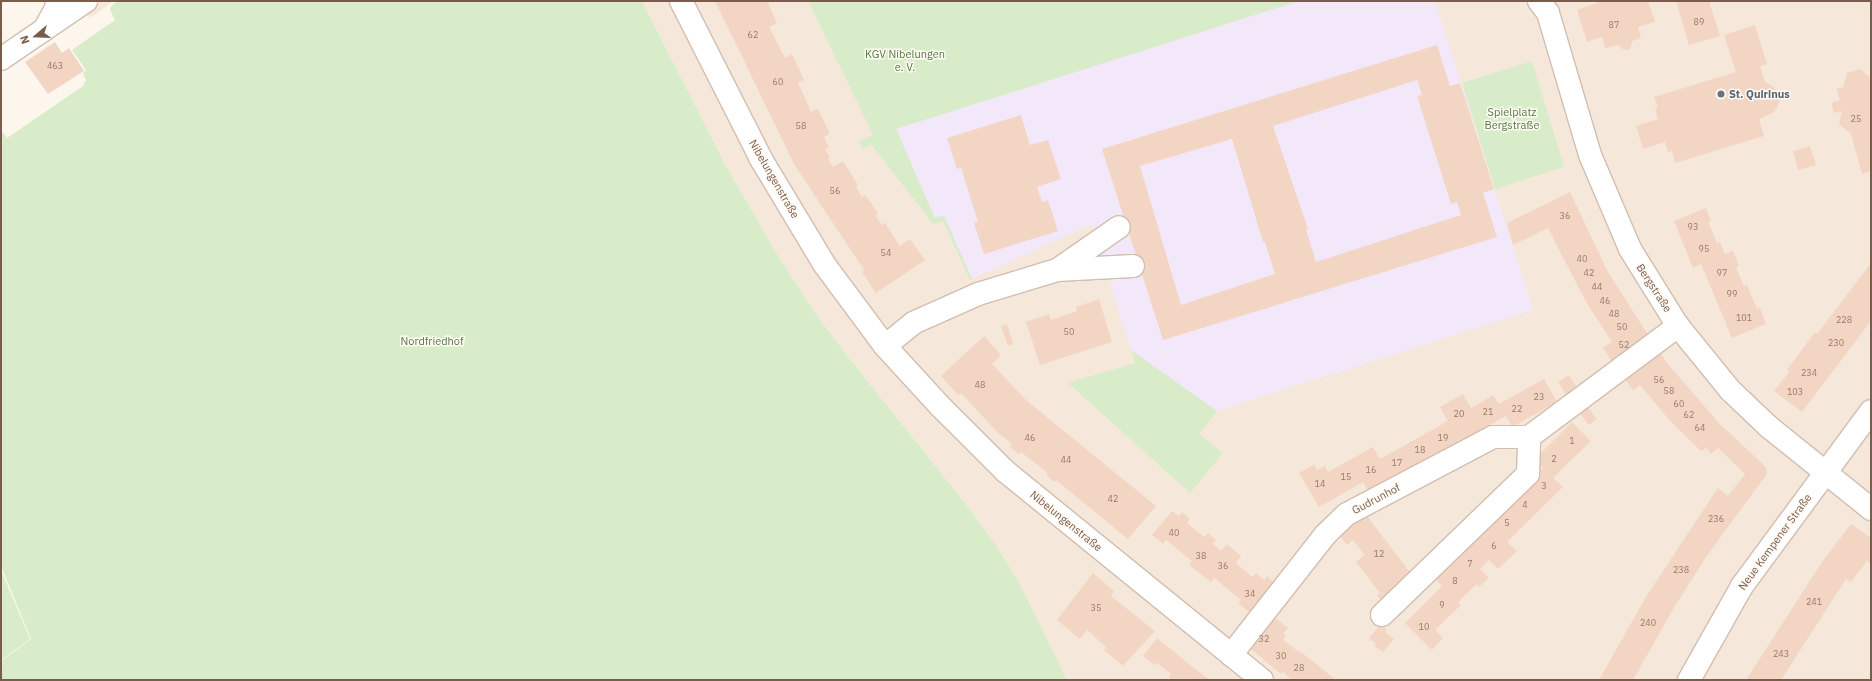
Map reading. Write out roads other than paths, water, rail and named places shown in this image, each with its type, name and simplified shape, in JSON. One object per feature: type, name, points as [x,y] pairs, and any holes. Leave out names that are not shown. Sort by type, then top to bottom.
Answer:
[{"type":"street","points":[[44,30],[56,8],[57,1]]},
{"type":"street","points":[[1,59],[86,1]]},
{"type":"street","name":"Nibelungenstraße","points":[[681,1],[765,166],[824,264],[886,346],[940,406],[1005,471],[1262,680]]},
{"type":"street","name":"Bergstraße","points":[[1539,1],[1548,13],[1590,155],[1630,249],[1678,326],[1730,390],[1769,427],[1871,509]]},
{"type":"street","points":[[1057,270],[1119,227]]},
{"type":"street","points":[[886,346],[913,323],[978,294],[1057,270],[1133,266]]},
{"type":"street","points":[[1382,615],[1528,474],[1529,438],[1678,326]]},
{"type":"street","name":"Neue Kempener Straße","points":[[1689,680],[1742,586],[1871,411]]},
{"type":"street","name":"Gudrunhof","points":[[1231,655],[1325,535],[1347,514],[1493,437],[1529,438]]},
{"type":"place","name":"St. Quirinus","points":[[1721,94]]},
{"type":"park label","name":"KGV Nibelungen e. V.","points":[[905,61]]},
{"type":"park label","name":"Spielplatz Bergstraße","points":[[1512,119]]},
{"type":"park label","name":"Nordfriedhof","points":[[432,341]]}]
